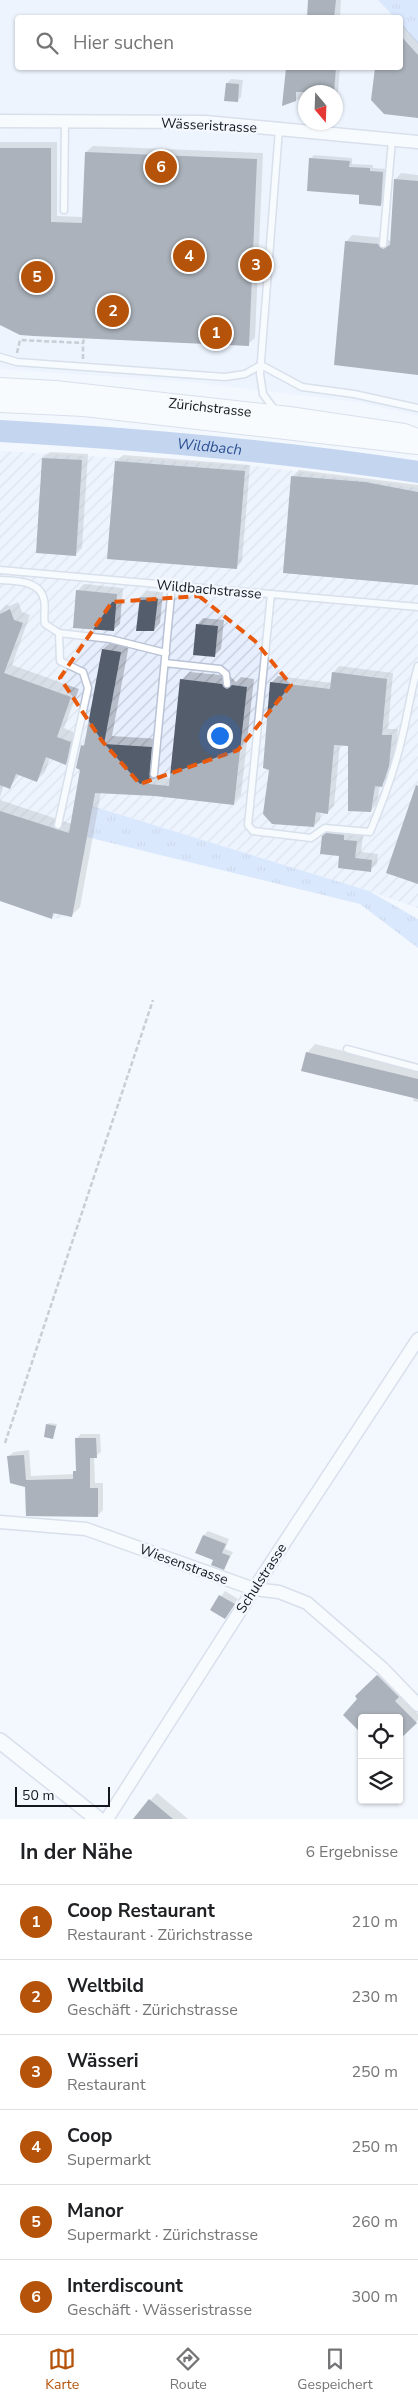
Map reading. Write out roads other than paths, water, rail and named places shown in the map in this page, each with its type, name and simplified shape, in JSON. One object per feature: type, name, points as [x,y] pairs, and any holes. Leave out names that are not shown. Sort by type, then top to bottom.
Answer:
[{"type":"main road","name":"Zürichstrasse","points":[[0,387],[56,390],[289,416],[377,428],[418,438]]},
{"type":"main road","name":"Zürichstrasse","points":[[0,403],[94,408],[418,445]]},
{"type":"street","name":"Wässeristrasse","points":[[0,121],[206,122],[418,142]]},
{"type":"street","name":"Schulstrasse","points":[[107,1819],[254,1589],[418,1339]]},
{"type":"street","name":"Wiesenstrasse","points":[[0,1522],[86,1529],[254,1589],[279,1592],[307,1603],[382,1668],[418,1705]]},
{"type":"street","points":[[0,1741],[98,1819]]},
{"type":"lane","points":[[64,120],[64,210]]},
{"type":"lane","points":[[279,129],[261,365],[261,389],[264,399],[274,409],[289,416]]},
{"type":"lane","points":[[383,244],[392,140]]},
{"type":"lane","points":[[3,358],[225,377],[245,374],[261,365]]},
{"type":"lane","points":[[261,365],[302,386],[354,394],[418,408]]},
{"type":"lane","name":"Wildbachstrasse","points":[[0,570],[418,607]]},
{"type":"lane","points":[[0,580],[23,582],[39,590],[44,599],[45,624],[59,633],[110,639],[166,653]]},
{"type":"lane","points":[[154,774],[172,585]]},
{"type":"lane","points":[[271,594],[248,826],[253,831],[311,838],[325,828],[370,832],[391,782],[403,736],[409,694],[418,666]]},
{"type":"lane","points":[[58,825],[88,688],[83,672],[60,661],[59,633]]},
{"type":"lane","points":[[165,663],[220,669],[226,674],[227,684]]},
{"type":"lane","points":[[347,1049],[418,1068]]},
{"type":"waterway","name":"Wildbach","points":[[0,431],[210,447],[418,472]]},
{"type":"place","name":"Interdiscount","points":[[161,167]]},
{"type":"place","name":"Coop","points":[[189,256]]},
{"type":"place","name":"Wässeri","points":[[256,265]]},
{"type":"place","name":"Manor","points":[[37,277]]},
{"type":"place","name":"Weltbild","points":[[113,311]]},
{"type":"place","name":"Coop Restaurant","points":[[216,333]]}]
